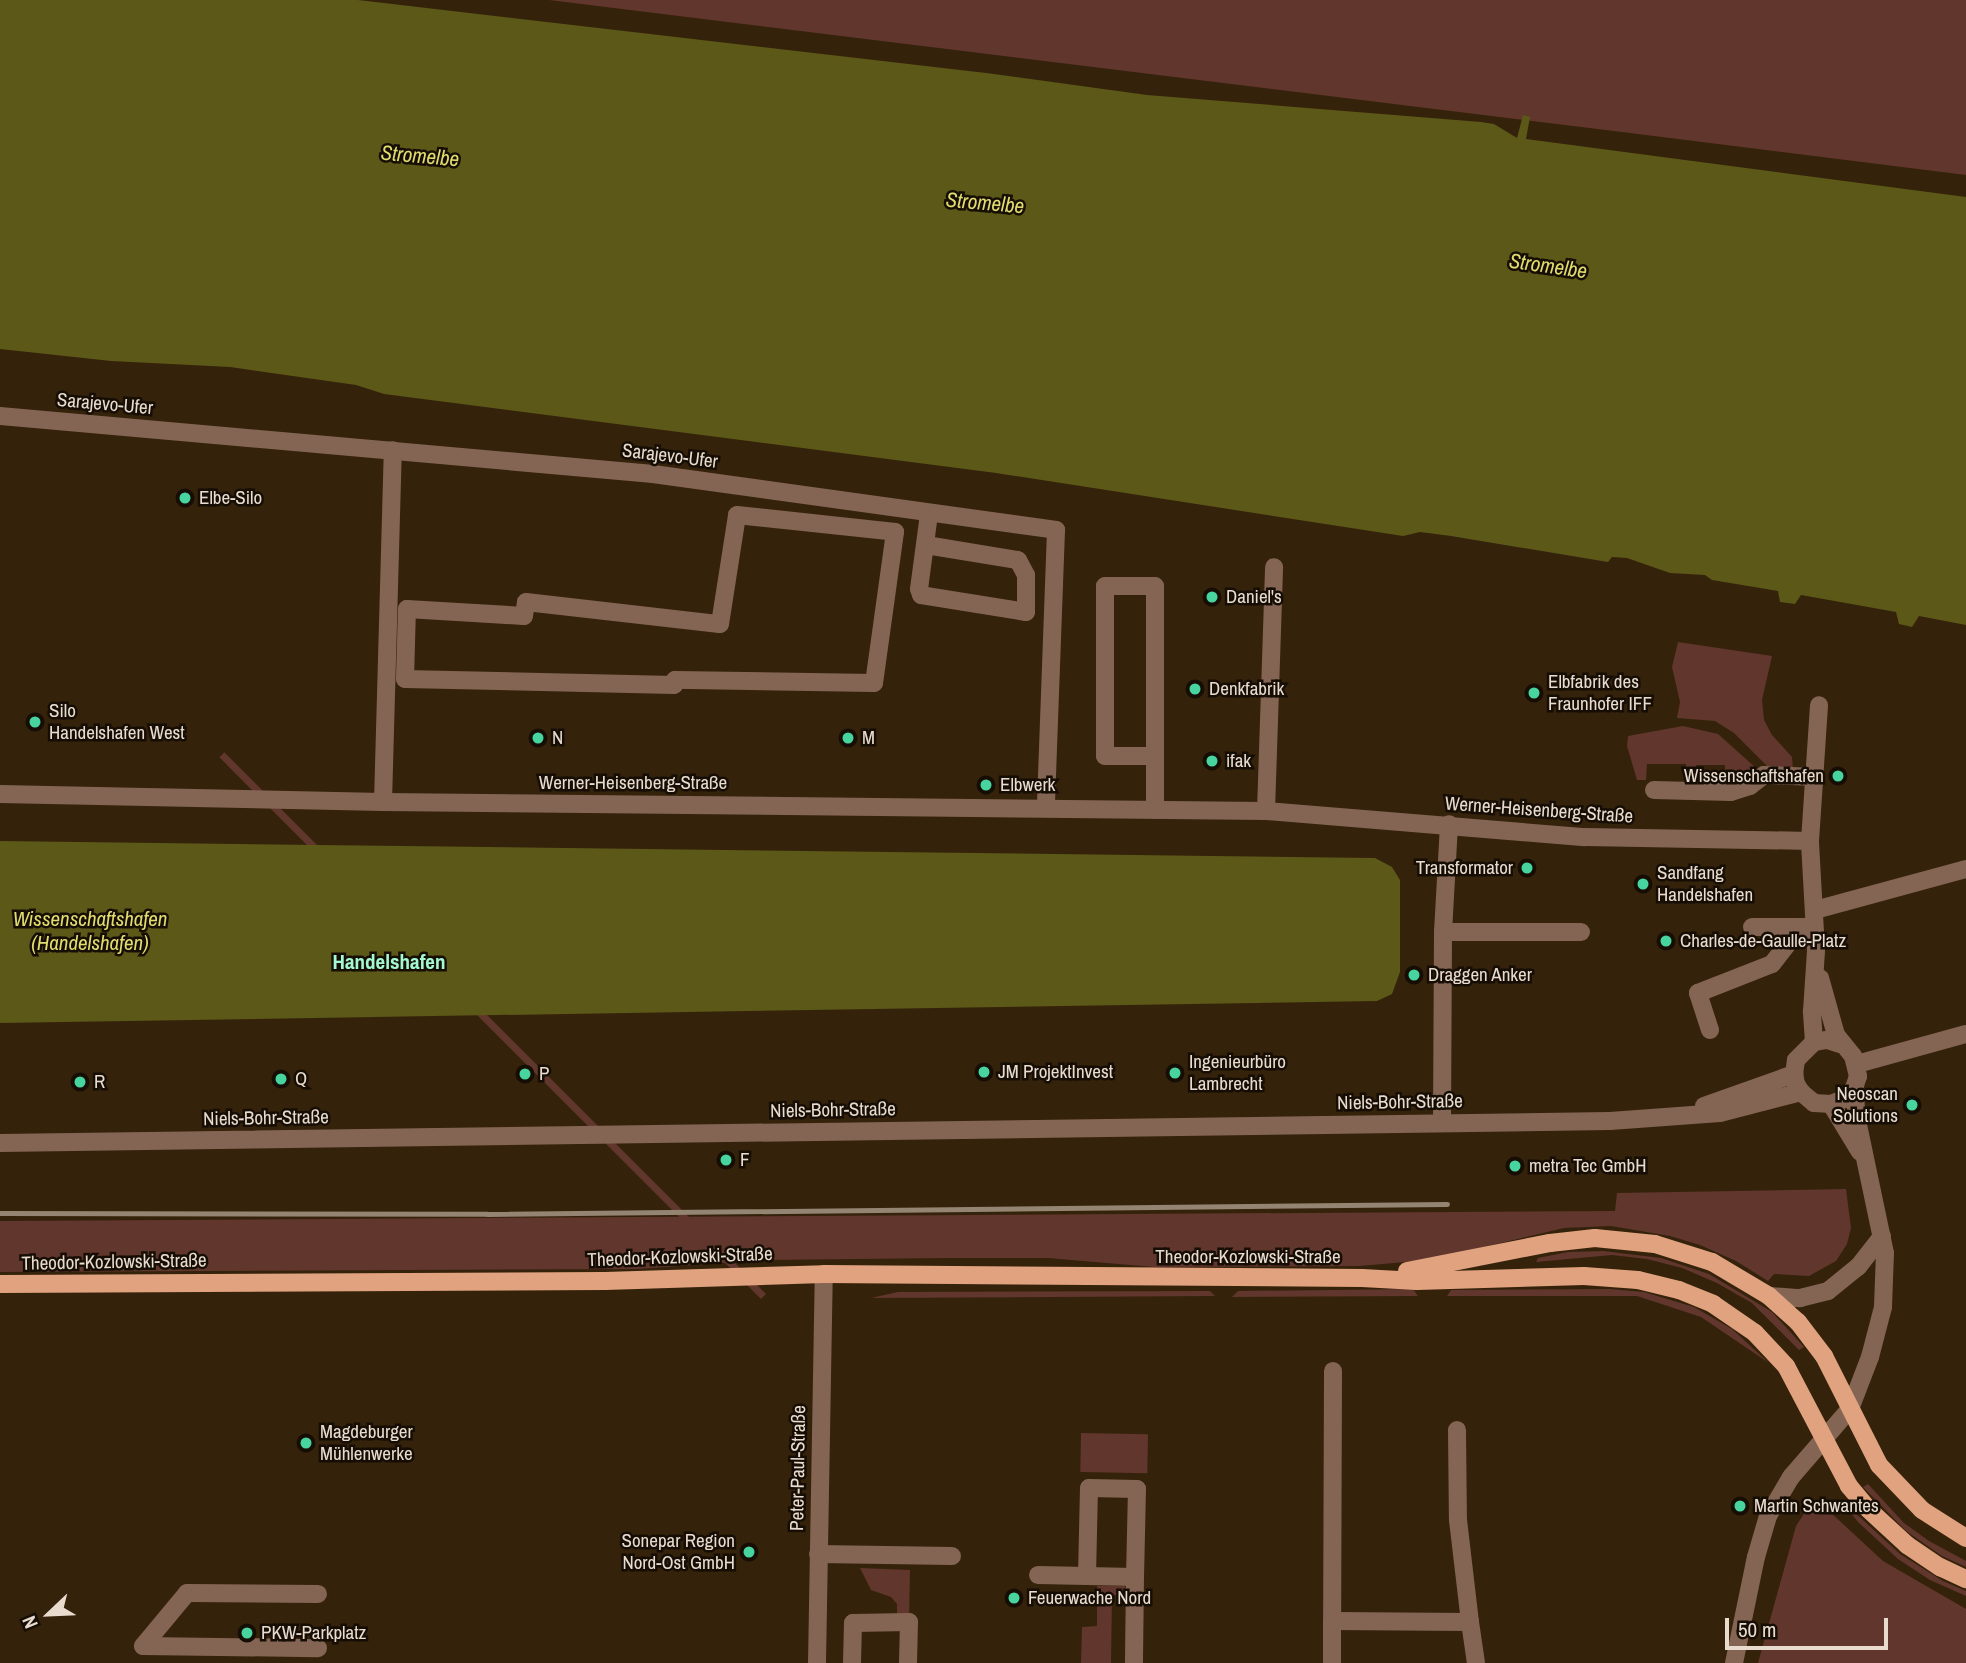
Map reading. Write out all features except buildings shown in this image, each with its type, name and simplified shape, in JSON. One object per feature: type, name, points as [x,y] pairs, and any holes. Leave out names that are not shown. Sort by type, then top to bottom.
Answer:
[{"type":"main road","name":"Theodor-Kozlowski-Straße","points":[[1362,1278],[1434,1267],[1550,1243],[1612,1238],[1655,1244],[1703,1258],[1730,1271],[1769,1296],[1816,1343],[1885,1474],[1922,1510],[1966,1538]]},
{"type":"main road","name":"Theodor-Kozlowski-Straße","points":[[0,1284],[605,1281],[824,1274],[1362,1278],[1418,1281],[1603,1276],[1679,1290],[1727,1311],[1772,1350],[1797,1383],[1849,1486],[1877,1518],[1929,1560],[1966,1579]]},
{"type":"street","name":"Sarajevo-Ufer","points":[[0,416],[653,474],[1056,530],[1046,807]]},
{"type":"street","points":[[383,802],[393,450]]},
{"type":"street","points":[[926,545],[1018,560],[1026,579],[1026,612],[923,596],[919,589],[929,514]]},
{"type":"street","points":[[737,515],[895,532],[874,683],[675,680],[674,685],[405,679],[407,609],[524,616],[526,602],[720,624],[737,515]]},
{"type":"street","points":[[1266,811],[1274,567]]},
{"type":"street","points":[[1155,756],[1105,756],[1105,586],[1155,586],[1155,756],[1155,810]]},
{"type":"street","points":[[1819,705],[1810,841],[1810,922],[1827,1008],[1840,1044]]},
{"type":"street","points":[[1654,790],[1731,792],[1750,786],[1764,775],[1816,777]]},
{"type":"street","name":"Werner-Heisenberg-Straße","points":[[0,794],[383,802],[1266,811],[1585,837],[1810,841]]},
{"type":"street","points":[[1442,1122],[1443,932],[1448,824]]},
{"type":"street","points":[[1752,926],[1810,922],[1966,869]]},
{"type":"street","points":[[1710,1030],[1698,993],[1772,964],[1810,922]]},
{"type":"street","points":[[1443,932],[1581,932]]},
{"type":"street","points":[[1814,1042],[1812,1011],[1816,950]]},
{"type":"street","points":[[1857,1064],[1966,1034]]},
{"type":"street","points":[[1734,1663],[1756,1557],[1768,1516],[1791,1477],[1825,1442],[1850,1409],[1870,1357],[1883,1307],[1886,1270],[1854,1088],[1857,1064],[1851,1052],[1840,1044],[1827,1040],[1814,1042],[1799,1055],[1794,1074],[1801,1093],[1814,1103],[1831,1104],[1844,1099],[1854,1088]]},
{"type":"street","name":"Niels-Bohr-Straße","points":[[1667,1117],[1745,1094],[1794,1074]]},
{"type":"street","name":"Niels-Bohr-Straße","points":[[0,1143],[1667,1117],[1734,1111],[1801,1093]]},
{"type":"street","points":[[1831,1104],[1866,1162]]},
{"type":"street","points":[[1769,1296],[1800,1298],[1828,1291],[1858,1267],[1882,1236]]},
{"type":"street","name":"Peter-Paul-Straße","points":[[817,1663],[824,1274]]},
{"type":"street","points":[[1332,1663],[1333,1371]]},
{"type":"street","points":[[1457,1430],[1458,1520],[1476,1663]]},
{"type":"street","points":[[1087,1576],[1088,1488],[1137,1489],[1134,1663]]},
{"type":"street","points":[[818,1554],[952,1556]]},
{"type":"street","points":[[1038,1575],[1135,1577]]},
{"type":"street","points":[[318,1594],[187,1593],[144,1646],[318,1648]]},
{"type":"street","points":[[1332,1621],[1470,1622]]},
{"type":"street","points":[[852,1663],[853,1623],[909,1622],[908,1663]]},
{"type":"shaded area","points":[[549,0],[1966,0],[1966,175],[1614,131]]},
{"type":"shaded area","points":[[1678,642],[1772,656],[1762,700],[1764,720],[1772,735],[1792,757],[1793,769],[1767,766],[1734,733],[1715,721],[1677,718],[1680,702],[1672,667]]},
{"type":"shaded area","points":[[1683,726],[1718,734],[1756,768],[1742,782],[1725,782],[1725,765],[1696,765],[1695,781],[1685,780],[1686,764],[1647,764],[1646,780],[1637,780],[1627,746],[1628,736]]},
{"type":"shaded area","points":[[224,752],[766,1294],[761,1299],[219,757]]},
{"type":"shaded area","points":[[1846,1189],[1851,1228],[1847,1244],[1836,1261],[1809,1276],[1774,1274],[1768,1281],[1736,1261],[1700,1245],[1670,1236],[1611,1226],[1564,1228],[1429,1260],[1359,1266],[1154,1267],[1048,1258],[949,1258],[764,1260],[636,1269],[0,1272],[0,1221],[1615,1211],[1617,1193]]},
{"type":"shaded area","points":[[1603,1251],[1661,1258],[1709,1274],[1772,1312],[1804,1347],[1799,1350],[1752,1303],[1717,1283],[1682,1268],[1647,1259],[1612,1255],[1536,1262],[1538,1258],[1568,1252]]},
{"type":"shaded area","points":[[1413,1289],[1418,1296],[1232,1297],[1238,1291]]},
{"type":"shaded area","points":[[1610,1289],[1644,1292],[1694,1307],[1732,1329],[1769,1363],[1701,1317],[1637,1296],[1447,1296],[1451,1290]]},
{"type":"shaded area","points":[[1210,1291],[1215,1296],[871,1298],[898,1292]]},
{"type":"shaded area","points":[[1081,1433],[1148,1434],[1147,1473],[1080,1472]]},
{"type":"shaded area","points":[[1868,1484],[1904,1523],[1929,1541],[1966,1561],[1966,1567],[1942,1556],[1906,1531],[1863,1487]]},
{"type":"shaded area","points":[[1840,1499],[1900,1554],[1943,1581],[1966,1591],[1966,1596],[1930,1580],[1898,1559],[1858,1522]]},
{"type":"shaded area","points":[[1820,1506],[1829,1511],[1883,1561],[1966,1609],[1966,1663],[1758,1663],[1796,1526],[1805,1512]]},
{"type":"shaded area","points":[[860,1568],[910,1570],[909,1622],[897,1617],[897,1604],[891,1597],[871,1590]]},
{"type":"shaded area","points":[[1097,1586],[1125,1586],[1128,1595],[1112,1595],[1111,1663],[1081,1663],[1082,1627],[1097,1626]]},
{"type":"water","name":"Stromelbe","points":[[0,0],[358,0],[986,73],[1147,95],[1481,122],[1494,124],[1517,138],[1523,115],[1530,117],[1526,139],[1966,197],[1966,625],[1919,616],[1912,627],[1899,624],[1896,612],[1801,595],[1795,604],[1780,602],[1778,591],[1712,580],[1705,575],[1670,573],[1627,558],[1612,557],[1608,562],[1420,532],[1403,536],[996,473],[384,394],[356,385],[230,367],[111,361],[0,349]]},
{"type":"water","name":"Wissenschaftshafen (Handelshafen)","points":[[0,841],[1375,858],[1392,867],[1400,880],[1400,972],[1392,994],[1377,1001],[0,1023]]},
{"type":"railway","points":[[0,1213],[487,1214],[1447,1204]]},
{"type":"place","name":"Elbe-Silo","points":[[185,498]]},
{"type":"place","name":"Daniel's","points":[[1212,597]]},
{"type":"place","name":"Denkfabrik","points":[[1195,689]]},
{"type":"place","name":"Elbfabrik des Fraunhofer IFF","points":[[1534,693]]},
{"type":"place","name":"Silo Handelshafen West","points":[[35,722]]},
{"type":"place","name":"N","points":[[538,738]]},
{"type":"place","name":"M","points":[[848,738]]},
{"type":"place","name":"ifak","points":[[1212,761]]},
{"type":"place","name":"Wissenschaftshafen","points":[[1838,776]]},
{"type":"place","name":"Elbwerk","points":[[986,785]]},
{"type":"place","name":"Transformator","points":[[1527,868]]},
{"type":"place","name":"Sandfang Handelshafen","points":[[1643,884]]},
{"type":"place","name":"Charles-de-Gaulle-Platz","points":[[1666,941]]},
{"type":"place","name":"Draggen Anker","points":[[1414,975]]},
{"type":"place","name":"JM ProjektInvest","points":[[984,1072]]},
{"type":"place","name":"Ingenieurbüro Lambrecht","points":[[1175,1073]]},
{"type":"place","name":"P","points":[[525,1074]]},
{"type":"place","name":"Q","points":[[281,1079]]},
{"type":"place","name":"R","points":[[80,1082]]},
{"type":"place","name":"Neoscan Solutions","points":[[1912,1105]]},
{"type":"place","name":"F","points":[[726,1160]]},
{"type":"place","name":"metra Tec GmbH","points":[[1515,1166]]},
{"type":"place","name":"Magdeburger Mühlenwerke","points":[[306,1443]]},
{"type":"place","name":"Martin Schwantes","points":[[1740,1506]]},
{"type":"place","name":"Sonepar Region Nord-Ost GmbH","points":[[749,1552]]},
{"type":"place","name":"Feuerwache Nord","points":[[1014,1598]]},
{"type":"place","name":"PKW-Parkplatz","points":[[247,1633]]},
{"type":"district","name":"Handelshafen","points":[[389,962]]}]
